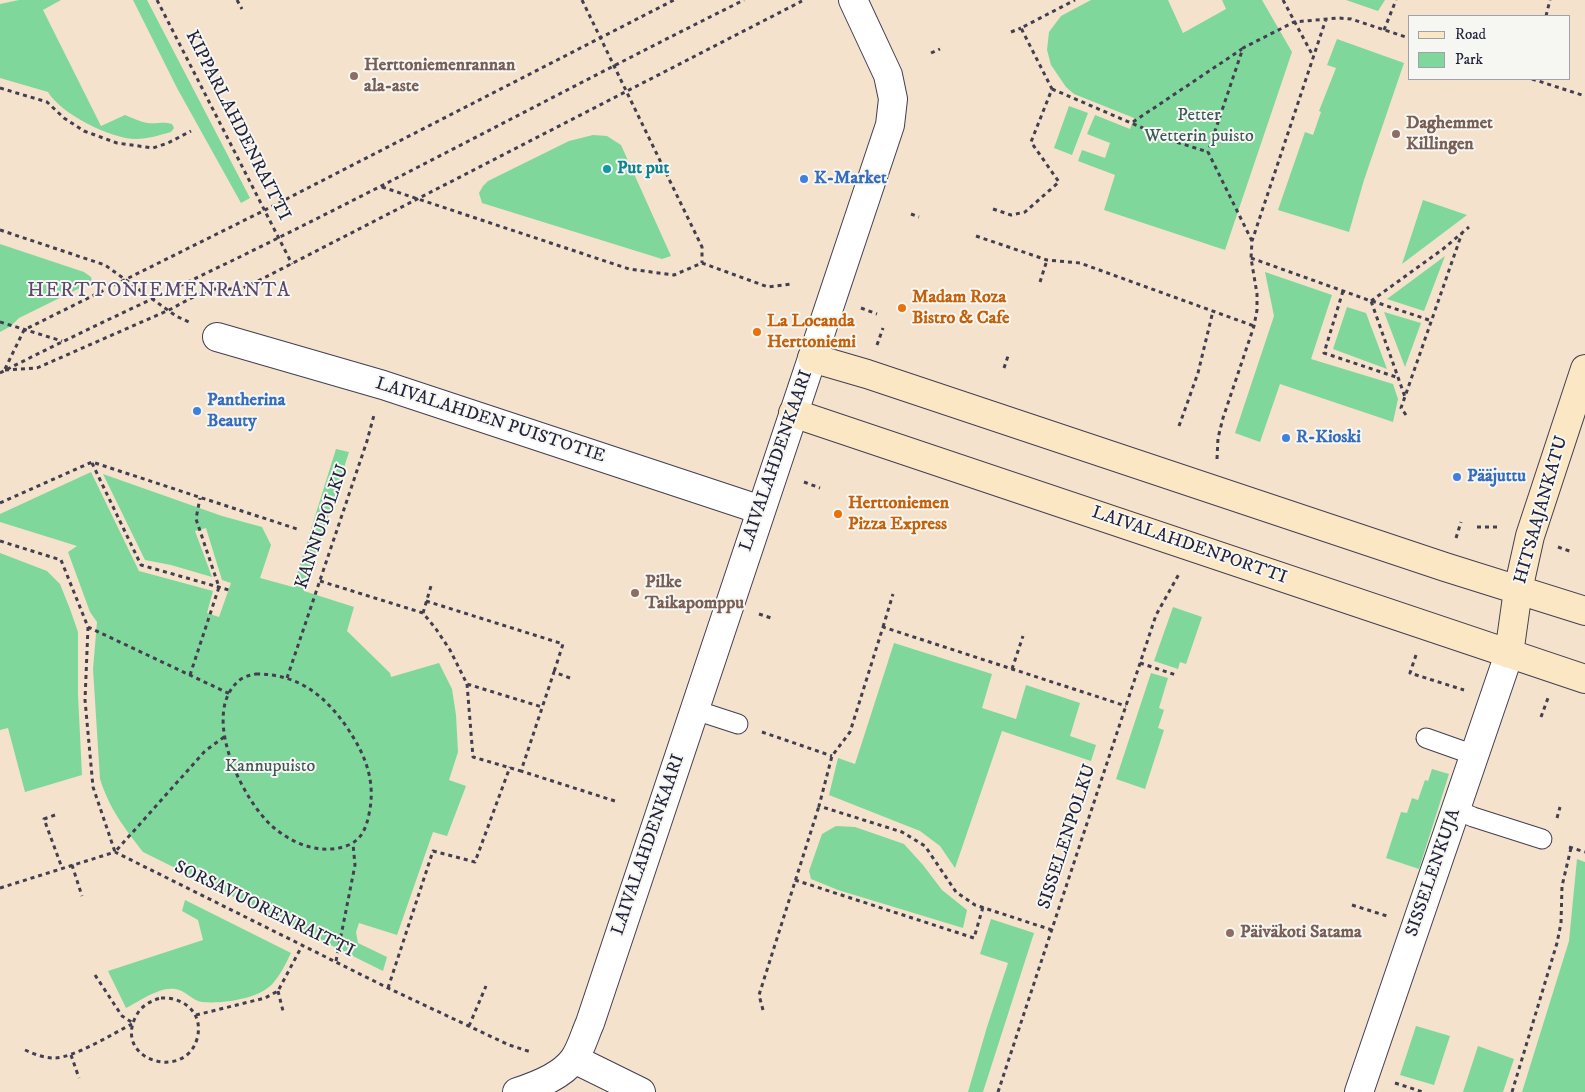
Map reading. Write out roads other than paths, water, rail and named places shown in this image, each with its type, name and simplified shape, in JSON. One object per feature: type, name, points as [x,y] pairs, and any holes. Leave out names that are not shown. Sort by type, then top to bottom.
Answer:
[{"type":"street","name":"LAIVALAHDENKAARI","points":[[517,1092],[549,1078],[574,1059],[590,1023],[887,134],[893,99],[888,75],[853,0]]},
{"type":"street","name":"LAIVALAHDEN PUISTOTIE","points":[[217,337],[383,385],[761,510]]},
{"type":"street","points":[[812,358],[875,377],[1585,611]]},
{"type":"street","name":"HITSAAJANKATU","points":[[1509,654],[1518,590],[1530,536],[1585,369]]},
{"type":"street","name":"LAIVALAHDENPORTTI","points":[[793,414],[1585,679]]},
{"type":"street","name":"SISSELENKUJA","points":[[1359,1092],[1509,654]]},
{"type":"street","points":[[574,1059],[642,1092]]},
{"type":"lane","points":[[694,710],[738,724]]},
{"type":"lane","points":[[1426,738],[1474,755]]},
{"type":"lane","points":[[1455,809],[1473,817],[1542,839]]},
{"type":"place","name":"Herttoniemenrannan ala-aste","points":[[354,76]]},
{"type":"place","name":"Daghemmet Killingen","points":[[1396,134]]},
{"type":"place","name":"Put put","points":[[607,169]]},
{"type":"place","name":"K-Market","points":[[804,179]]},
{"type":"place","name":"Madam Roza Bistro & Cafe","points":[[902,308]]},
{"type":"place","name":"La Locanda Herttoniemi","points":[[757,332]]},
{"type":"place","name":"Pantherina Beauty","points":[[197,411]]},
{"type":"place","name":"R-Kioski","points":[[1286,438]]},
{"type":"place","name":"Pääjuttu","points":[[1457,477]]},
{"type":"place","name":"Herttoniemen Pizza Express","points":[[838,514]]},
{"type":"place","name":"Pilke Taikapomppu","points":[[635,593]]},
{"type":"place","name":"Päiväkoti Satama","points":[[1230,933]]},
{"type":"district","name":"HERTTONIEMENRANTA","points":[[159,292]]},
{"type":"park label","name":"Petter Wetterin puisto","points":[[1199,126]]},
{"type":"park label","name":"Kannupuisto","points":[[270,767]]}]
